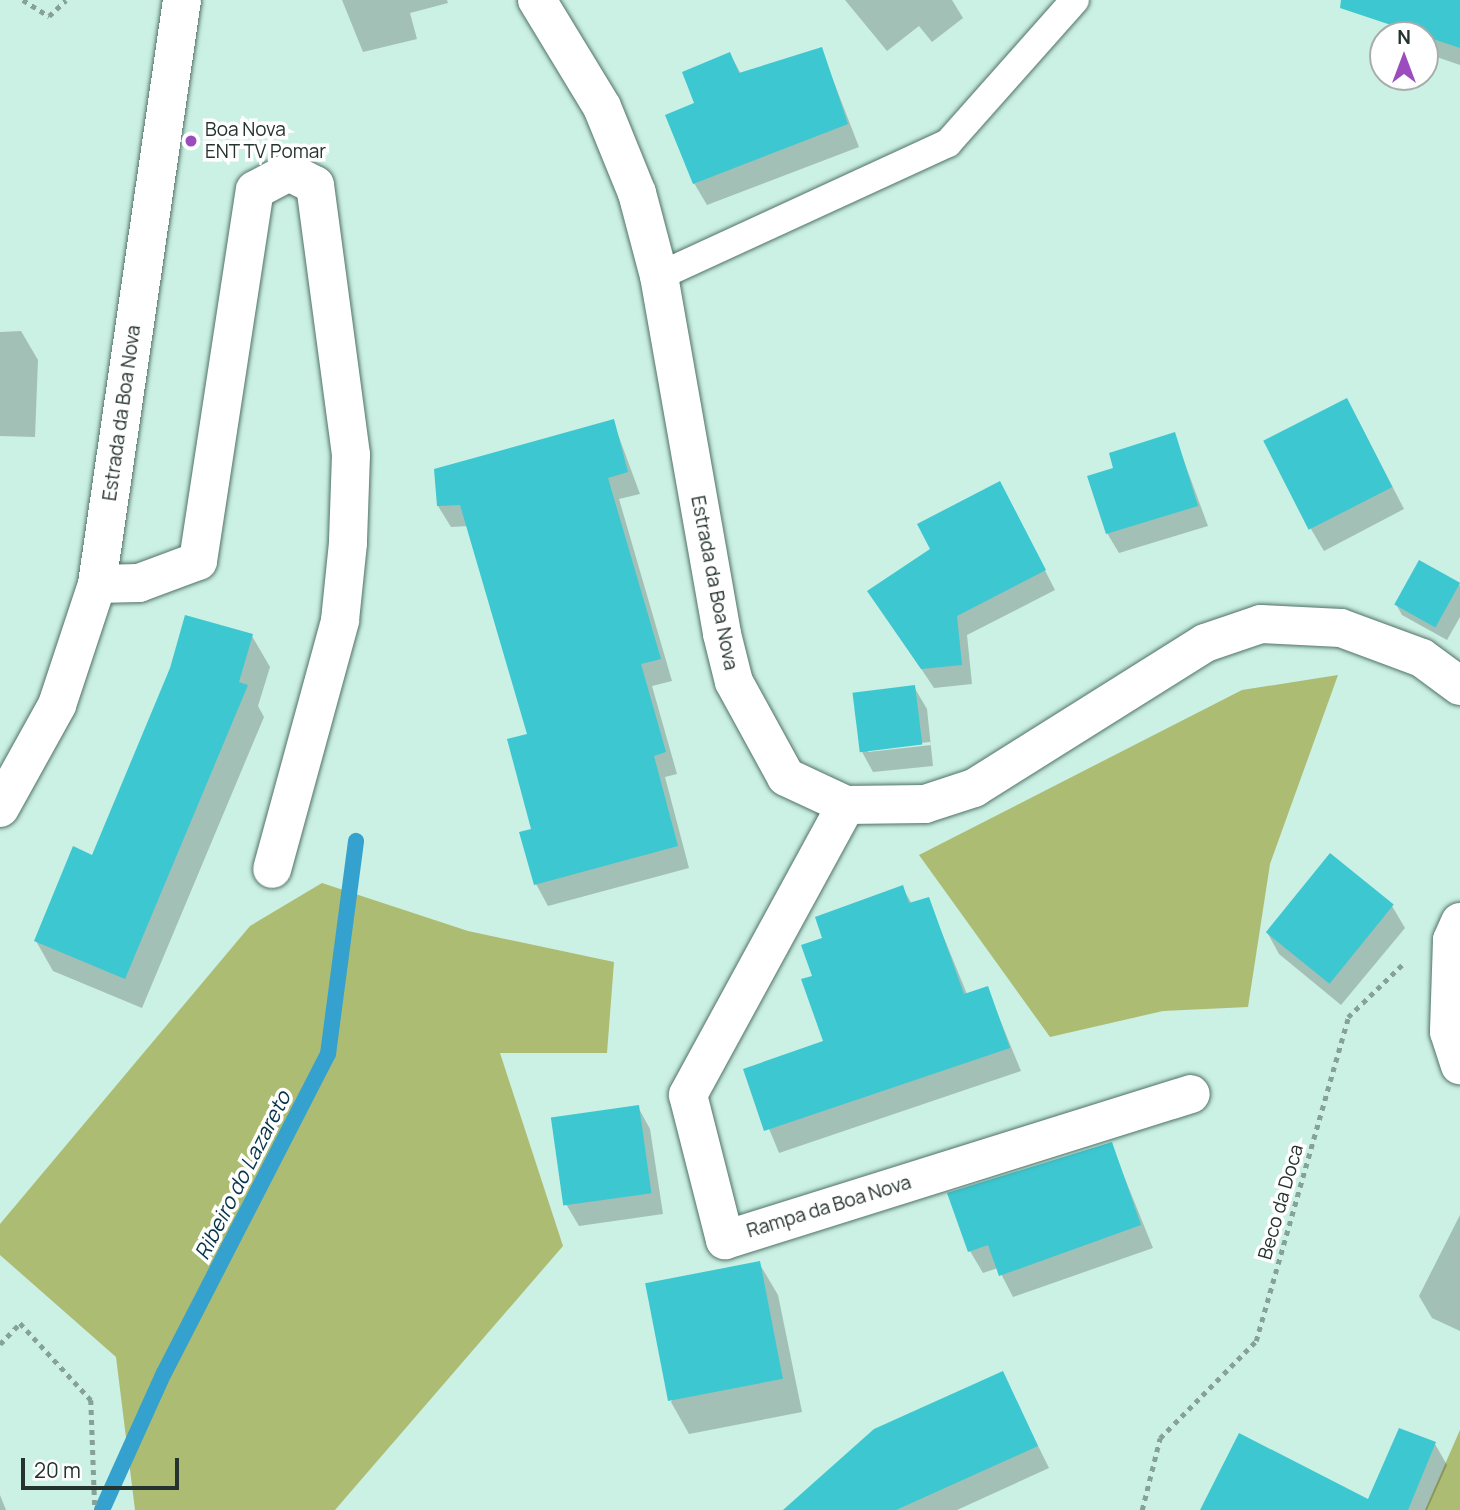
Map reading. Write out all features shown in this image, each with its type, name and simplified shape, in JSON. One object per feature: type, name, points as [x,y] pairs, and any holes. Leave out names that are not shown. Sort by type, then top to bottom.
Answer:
[{"type":"main road","name":"Estrada da Boa Nova","points":[[0,808],[57,705],[97,584],[182,0]]},
{"type":"main road","name":"Estrada da Boa Nova","points":[[537,0],[602,107],[637,193],[660,276],[734,682],[786,777],[846,805],[925,804],[974,788],[1205,643],[1261,624],[1341,628],[1422,658],[1460,686]]},
{"type":"main road","points":[[97,584],[139,583],[198,561],[255,190],[289,172],[315,185],[351,455],[348,543],[340,621],[272,869]]},
{"type":"main road","name":"Rampa da Boa Nova","points":[[846,805],[688,1095],[725,1240],[1191,1094]]},
{"type":"main road","points":[[1460,922],[1452,940],[1449,1032],[1460,1065]]},
{"type":"lane","points":[[660,276],[948,143],[1075,0]]},
{"type":"path","points":[[23,0],[49,16],[66,0]]},
{"type":"path","name":"Beco da Doca","points":[[1142,1510],[1160,1438],[1256,1341],[1348,1017],[1413,954]]},
{"type":"path","points":[[0,1344],[20,1323],[91,1400],[95,1510]]},
{"type":"green space","points":[[1338,675],[1270,864],[1248,1007],[1163,1011],[1050,1037],[919,855],[1242,690]]},
{"type":"green space","points":[[322,883],[468,931],[614,962],[607,1053],[500,1053],[563,1246],[335,1510],[135,1510],[116,1357],[0,1255],[0,1224],[250,926]]},
{"type":"green space","points":[[1460,1430],[1460,1510],[1425,1510]]},
{"type":"building","points":[[1341,0],[1460,0],[1460,48],[1439,41],[1439,21],[1379,21],[1340,8]]},
{"type":"building","points":[[822,47],[848,124],[693,184],[665,115],[694,103],[682,72],[730,52],[739,73]]},
{"type":"building","points":[[1347,398],[1392,487],[1309,530],[1263,441]]},
{"type":"building","points":[[614,419],[628,472],[608,478],[661,659],[641,664],[666,752],[654,756],[678,846],[534,885],[519,832],[531,829],[507,739],[527,734],[460,505],[437,506],[434,469]]},
{"type":"building","points":[[1175,432],[1198,506],[1106,534],[1087,476],[1113,468],[1109,453]]},
{"type":"building","points":[[1000,481],[1046,570],[957,616],[962,665],[921,669],[867,591],[930,549],[917,524]]},
{"type":"building","points":[[1419,560],[1460,583],[1435,627],[1394,605]]},
{"type":"building","points":[[185,615],[253,634],[239,682],[248,685],[125,979],[34,941],[73,846],[92,855],[170,668]]},
{"type":"building","points":[[915,685],[922,745],[860,752],[852,693]]},
{"type":"building","points":[[1330,853],[1394,905],[1330,984],[1266,932]]},
{"type":"building","points":[[903,885],[909,903],[929,897],[964,994],[988,986],[1010,1048],[764,1131],[743,1069],[823,1041],[801,979],[812,976],[801,945],[822,938],[815,917]]},
{"type":"building","points":[[639,1105],[651,1193],[563,1206],[551,1117]]},
{"type":"building","points":[[1112,1142],[1141,1225],[999,1276],[988,1245],[968,1252],[947,1193]]},
{"type":"building","points":[[760,1261],[783,1379],[668,1401],[645,1283]]},
{"type":"building","points":[[1003,1371],[1038,1446],[896,1510],[783,1510],[874,1429]]},
{"type":"building","points":[[1399,1428],[1436,1442],[1408,1510],[1200,1510],[1239,1433],[1368,1499]]},
{"type":"waterway","name":"Ribeiro do Lazareto","points":[[102,1510],[164,1373],[328,1054],[356,841]]},
{"type":"place","name":"Boa Nova ENT TV Pomar","points":[[191,141]]}]
